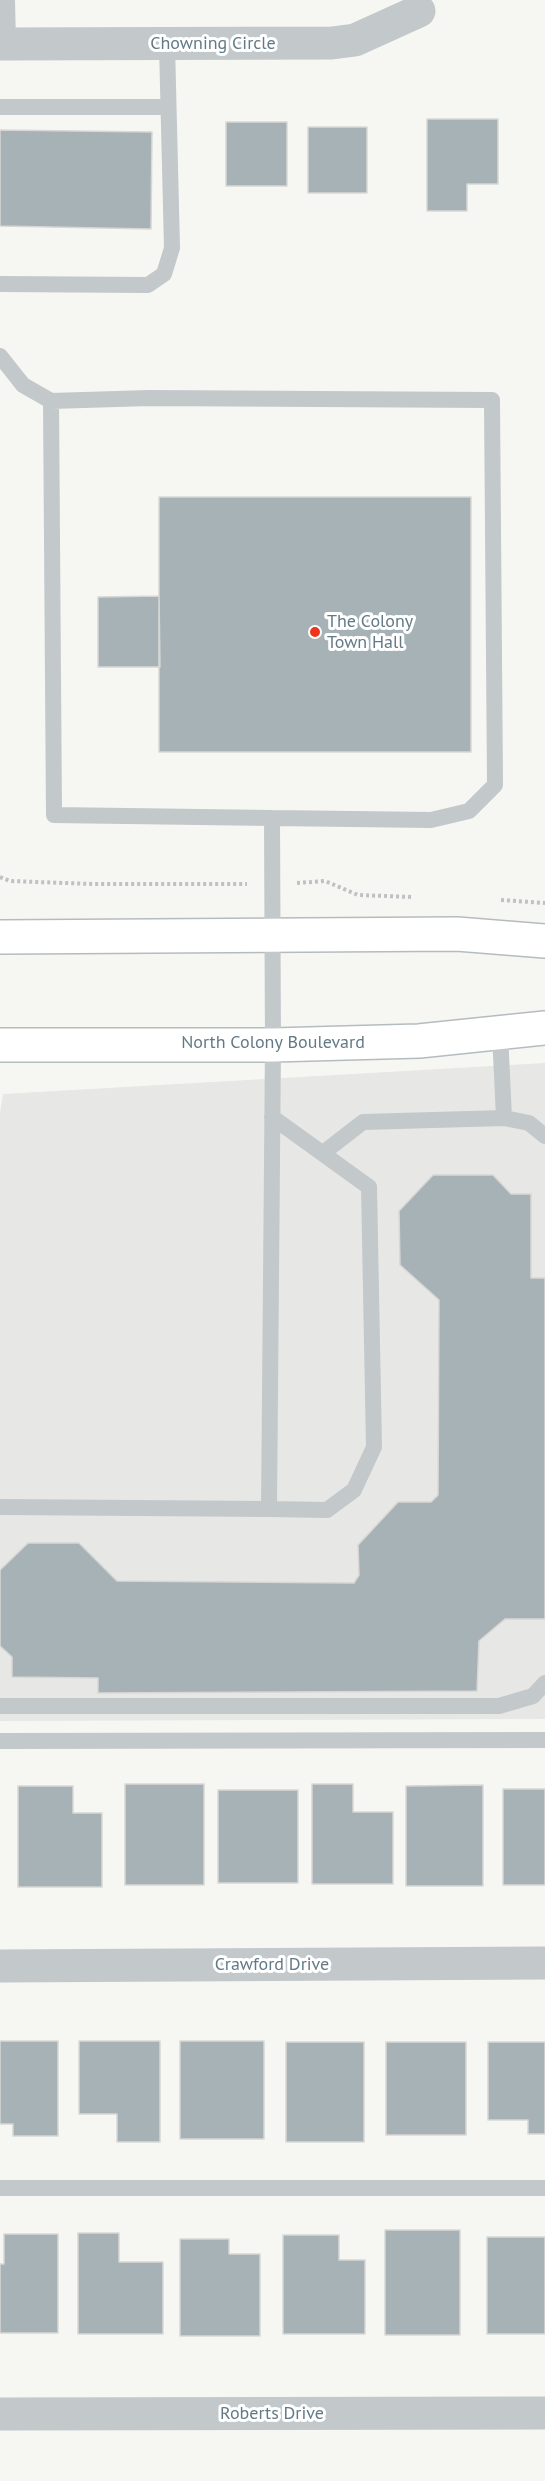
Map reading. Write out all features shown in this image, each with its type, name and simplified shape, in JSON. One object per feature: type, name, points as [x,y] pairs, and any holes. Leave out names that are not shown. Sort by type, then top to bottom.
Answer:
[{"type":"main road","points":[[0,937],[457,934],[545,941]]},
{"type":"main road","name":"North Colony Boulevard","points":[[0,1045],[273,1045],[418,1041],[545,1028]]},
{"type":"street","name":"Chowning Circle","points":[[4,44],[332,43],[355,40],[419,11]]},
{"type":"street","name":"Crawford Drive","points":[[0,1966],[545,1964]]},
{"type":"street","name":"Roberts Drive","points":[[0,2414],[545,2414]]},
{"type":"lane","points":[[4,44],[8,0]]},
{"type":"lane","points":[[0,284],[148,285],[164,274],[172,248],[167,45]]},
{"type":"lane","points":[[0,107],[167,107]]},
{"type":"lane","points":[[0,356],[23,385],[51,401],[492,400],[495,785],[469,811],[431,820],[54,815],[51,401]]},
{"type":"lane","points":[[269,1509],[273,1045],[272,818]]},
{"type":"lane","points":[[500,1033],[504,1118]]},
{"type":"lane","points":[[0,1507],[327,1510],[354,1490],[374,1447],[369,1187],[272,1117]]},
{"type":"lane","points":[[323,1153],[363,1122],[504,1118],[529,1124],[545,1136]]},
{"type":"lane","points":[[0,1706],[499,1706],[533,1696],[545,1683]]},
{"type":"lane","points":[[0,1741],[545,1740]]},
{"type":"lane","points":[[0,2188],[545,2188]]},
{"type":"shaded area","points":[[545,1063],[545,1719],[0,1721],[0,1113],[3,1094]]},
{"type":"building","points":[[427,119],[498,119],[498,184],[467,184],[467,211],[427,211]]},
{"type":"building","points":[[226,122],[287,122],[287,186],[226,186]]},
{"type":"building","points":[[308,127],[367,127],[367,193],[308,193]]},
{"type":"building","points":[[0,130],[152,132],[151,229],[0,226]]},
{"type":"building","name":"The Colony Town Hall","points":[[159,497],[471,497],[471,752],[159,752]]},
{"type":"building","points":[[159,596],[160,667],[98,667],[98,597]]},
{"type":"building","points":[[433,1175],[493,1175],[511,1194],[531,1194],[531,1278],[545,1278],[545,1619],[505,1619],[479,1641],[477,1691],[98,1693],[98,1678],[12,1677],[12,1657],[0,1646],[0,1570],[28,1543],[79,1543],[117,1581],[354,1583],[359,1575],[358,1545],[398,1502],[431,1502],[438,1495],[439,1300],[400,1265],[399,1211]]},
{"type":"building","points":[[125,1784],[204,1784],[204,1885],[125,1885]]},
{"type":"building","points":[[312,1784],[353,1784],[353,1812],[393,1812],[393,1884],[312,1884]]},
{"type":"building","points":[[483,1785],[483,1886],[406,1886],[406,1786]]},
{"type":"building","points":[[18,1786],[73,1786],[73,1813],[102,1813],[102,1887],[18,1887]]},
{"type":"building","points":[[503,1789],[545,1789],[545,1885],[503,1885]]},
{"type":"building","points":[[218,1790],[298,1790],[298,1883],[218,1883]]},
{"type":"building","points":[[0,2041],[58,2041],[58,2136],[13,2136],[13,2124],[0,2124]]},
{"type":"building","points":[[79,2041],[160,2041],[160,2142],[117,2142],[117,2114],[79,2114]]},
{"type":"building","points":[[180,2041],[264,2041],[264,2139],[180,2139]]},
{"type":"building","points":[[286,2042],[364,2042],[364,2142],[286,2142]]},
{"type":"building","points":[[386,2042],[466,2042],[466,2135],[386,2135]]},
{"type":"building","points":[[488,2042],[545,2042],[545,2134],[528,2134],[528,2120],[488,2120]]},
{"type":"building","points":[[385,2230],[460,2230],[460,2335],[385,2335]]},
{"type":"building","points":[[78,2233],[119,2233],[119,2262],[163,2262],[163,2334],[78,2334]]},
{"type":"building","points":[[4,2234],[58,2234],[58,2333],[0,2333],[0,2264],[4,2264]]},
{"type":"building","points":[[283,2235],[339,2235],[339,2260],[365,2260],[365,2334],[283,2334]]},
{"type":"building","points":[[487,2237],[545,2237],[545,2334],[487,2334]]},
{"type":"building","points":[[180,2239],[229,2239],[229,2254],[260,2254],[260,2336],[180,2336]]},
{"type":"place","name":"The Colony Town Hall","points":[[315,632]]}]
